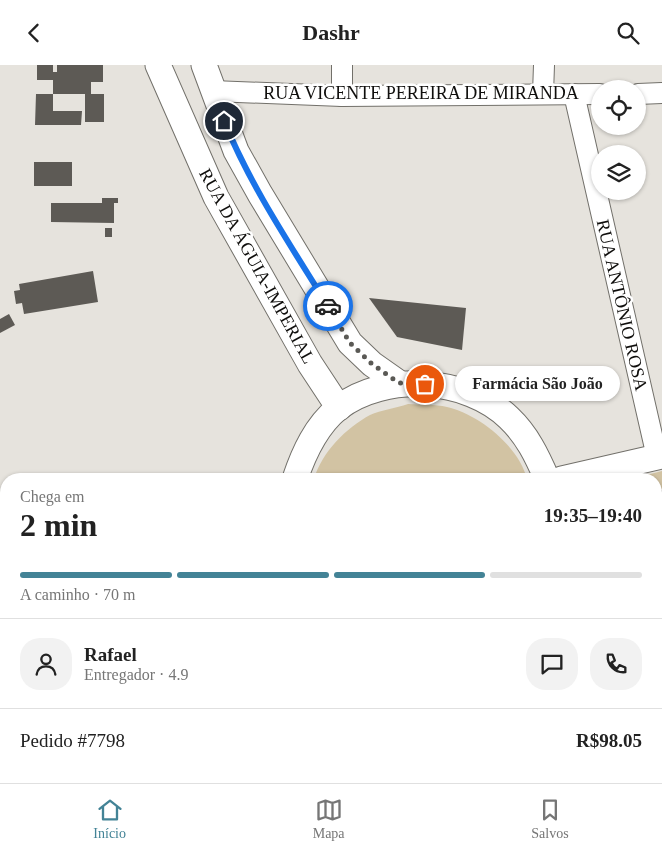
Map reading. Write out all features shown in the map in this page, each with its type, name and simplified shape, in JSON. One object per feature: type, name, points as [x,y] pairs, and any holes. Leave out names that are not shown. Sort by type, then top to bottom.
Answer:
[{"type":"street","name":"RUA DA ÁGUIA-IMPERIAL","points":[[158,65],[216,197],[310,364],[339,408]]},
{"type":"street","points":[[204,65],[212,91],[236,151],[350,343],[372,364],[399,383]]},
{"type":"street","points":[[342,65],[342,96]]},
{"type":"street","points":[[543,95],[544,65]]},
{"type":"street","name":"RUA VICENTE PEREIRA DE MIRANDA","points":[[212,91],[342,96],[591,94]]},
{"type":"street","points":[[646,94],[662,93]]},
{"type":"street","name":"RUA ANTÔNIO ROSA","points":[[574,94],[659,456]]},
{"type":"street","points":[[297,473],[306,448],[322,425],[339,408],[362,395],[399,383],[439,384],[476,396],[508,417],[533,447],[544,473]]},
{"type":"street","points":[[587,473],[659,456]]},
{"type":"shaded area","points":[[408,404],[433,405],[459,411],[484,424],[496,433],[515,455],[525,473],[316,473],[329,450],[344,434],[361,420],[379,412]]},
{"type":"building","points":[[37,65],[53,65],[53,72],[57,72],[57,65],[103,65],[103,82],[91,82],[91,94],[104,94],[104,122],[85,122],[85,94],[53,94],[53,80],[37,80]]},
{"type":"building","points":[[36,94],[53,94],[53,111],[82,111],[81,125],[35,125]]},
{"type":"building","points":[[34,162],[72,162],[72,186],[34,186]]},
{"type":"building","points":[[102,198],[118,198],[118,203],[114,203],[114,223],[51,222],[51,203],[102,203]]},
{"type":"building","points":[[105,228],[112,228],[112,237],[105,237]]},
{"type":"building","points":[[93,271],[98,302],[24,314],[22,303],[16,304],[14,291],[20,290],[19,284]]},
{"type":"building","points":[[369,298],[466,308],[462,350],[397,337]]},
{"type":"building","points":[[9,314],[15,325],[0,333],[0,319]]},
{"type":"way so far","points":[[328,306],[350,343],[372,364],[399,383],[425,384]]},
{"type":"place","name":"Farmácia São João","points":[[425,384]]},
{"type":"route","points":[[224,121],[236,151],[260,194],[328,306]]}]
